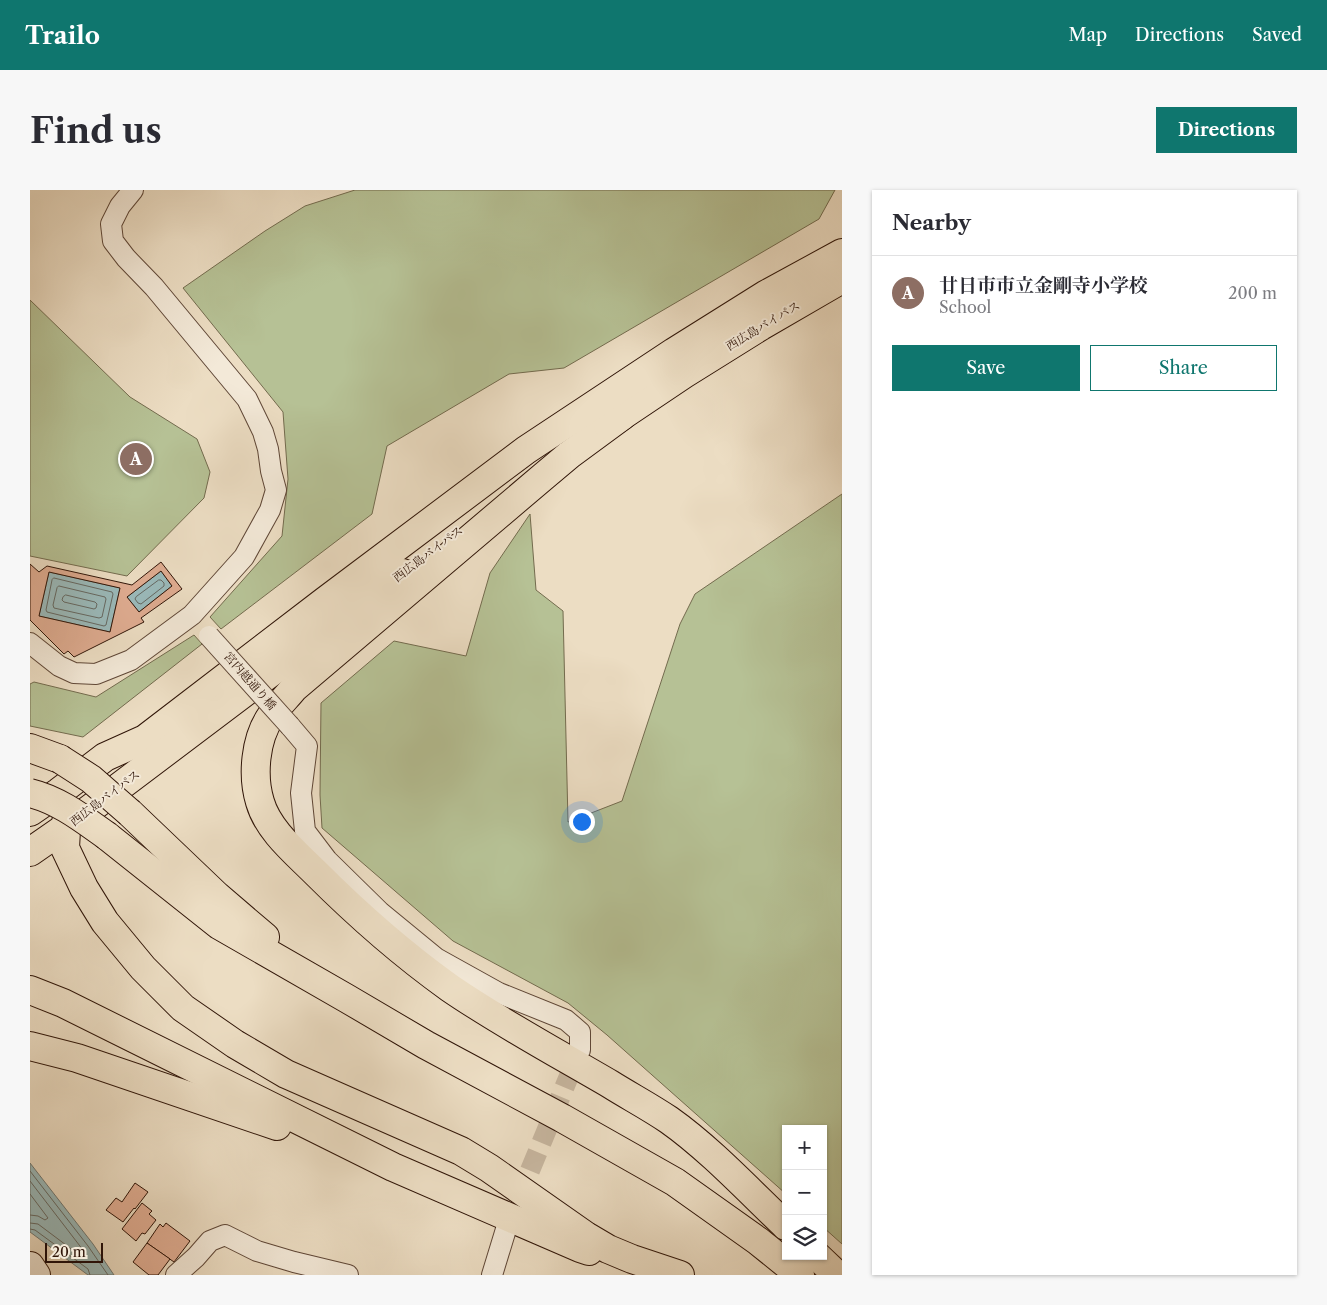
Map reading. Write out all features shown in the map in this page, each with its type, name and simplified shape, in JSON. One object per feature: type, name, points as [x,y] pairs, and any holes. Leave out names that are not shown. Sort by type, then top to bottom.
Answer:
[{"type":"highway","name":"西広島バイパス","points":[[30,812],[105,757],[145,740],[526,450],[674,352],[765,295],[842,253]]},
{"type":"highway","name":"西広島バイパス","points":[[30,852],[66,827],[544,468],[684,374],[842,279]]},
{"type":"highway","points":[[622,416],[563,460],[294,688],[280,721],[263,732],[256,768],[260,804],[281,837],[375,929],[412,960],[451,988],[669,1120],[708,1153],[782,1222]]},
{"type":"highway","points":[[30,825],[145,740]]},
{"type":"highway","points":[[30,748],[60,759],[91,779],[130,813],[217,896],[293,960],[346,998]]},
{"type":"highway","points":[[30,793],[39,795],[71,810],[220,925],[426,1045],[562,1118],[675,1182],[758,1241],[821,1268]]},
{"type":"highway","points":[[69,798],[65,848],[84,888],[106,922],[143,968],[183,1008],[235,1044],[286,1074],[461,1151],[608,1249],[680,1275]]},
{"type":"highway","points":[[30,990],[63,1003],[399,1170],[580,1248],[632,1259]]},
{"type":"highway","points":[[30,1046],[77,1058],[289,1130],[340,1141]]},
{"type":"street","points":[[30,643],[59,666],[74,673],[96,674],[131,660],[192,615],[244,557],[270,510],[276,490],[263,432],[247,399],[154,286],[126,258],[113,241],[111,224],[120,206],[133,190]]},
{"type":"street","name":"宮内越通り橋","points":[[192,615],[280,721],[307,746],[301,794],[305,831],[327,860],[380,912],[436,958],[499,993],[566,1020],[580,1032],[580,1050]]},
{"type":"street","points":[[492,1275],[507,1226]]},
{"type":"street","points":[[176,1275],[210,1241],[225,1235],[256,1251],[348,1275]]},
{"type":"street","points":[[30,1266],[36,1275]]},
{"type":"green space","points":[[355,190],[835,190],[819,219],[564,368],[509,374],[387,446],[372,514],[221,629],[210,617],[282,536],[288,479],[283,412],[183,288],[265,231],[305,206]]},
{"type":"green space","points":[[30,300],[130,397],[197,439],[210,472],[204,498],[127,576],[30,556]]},
{"type":"green space","points":[[842,494],[842,1244],[827,1231],[827,1125],[782,1125],[782,1190],[607,1035],[568,1003],[453,941],[322,828],[320,795],[321,703],[394,641],[466,656],[490,573],[530,514],[536,590],[563,611],[568,822],[622,801],[680,624],[695,594]]},
{"type":"green space","points":[[194,635],[202,644],[83,737],[30,726],[30,684],[34,682],[96,697]]},
{"type":"water","points":[[161,571],[172,586],[139,612],[127,597]]},
{"type":"water","points":[[49,572],[120,588],[110,632],[39,616]]},
{"type":"water","points":[[30,1163],[93,1244],[114,1275],[88,1275],[30,1232]]},
{"type":"building","points":[[161,562],[182,589],[141,618],[144,622],[74,657],[68,651],[64,654],[30,620],[30,564],[39,572],[47,566],[132,585]],"holes":[[[161,571],[172,586],[139,612],[127,597]],[[49,572],[120,588],[110,632],[39,616]]]},
{"type":"building","points":[[135,1183],[148,1192],[123,1222],[106,1210],[116,1198],[122,1202]]},
{"type":"building","points":[[142,1203],[152,1211],[149,1214],[156,1220],[145,1234],[142,1233],[136,1241],[122,1229]]},
{"type":"building","points":[[166,1223],[190,1241],[174,1262],[147,1243],[160,1224],[163,1227]]},
{"type":"building","points":[[147,1243],[170,1259],[158,1275],[149,1275],[133,1262]]},
{"type":"tunnel","points":[[507,1226],[579,1052]]},
{"type":"place","name":"廿日市市立金剛寺小学校","points":[[136,459]]}]
